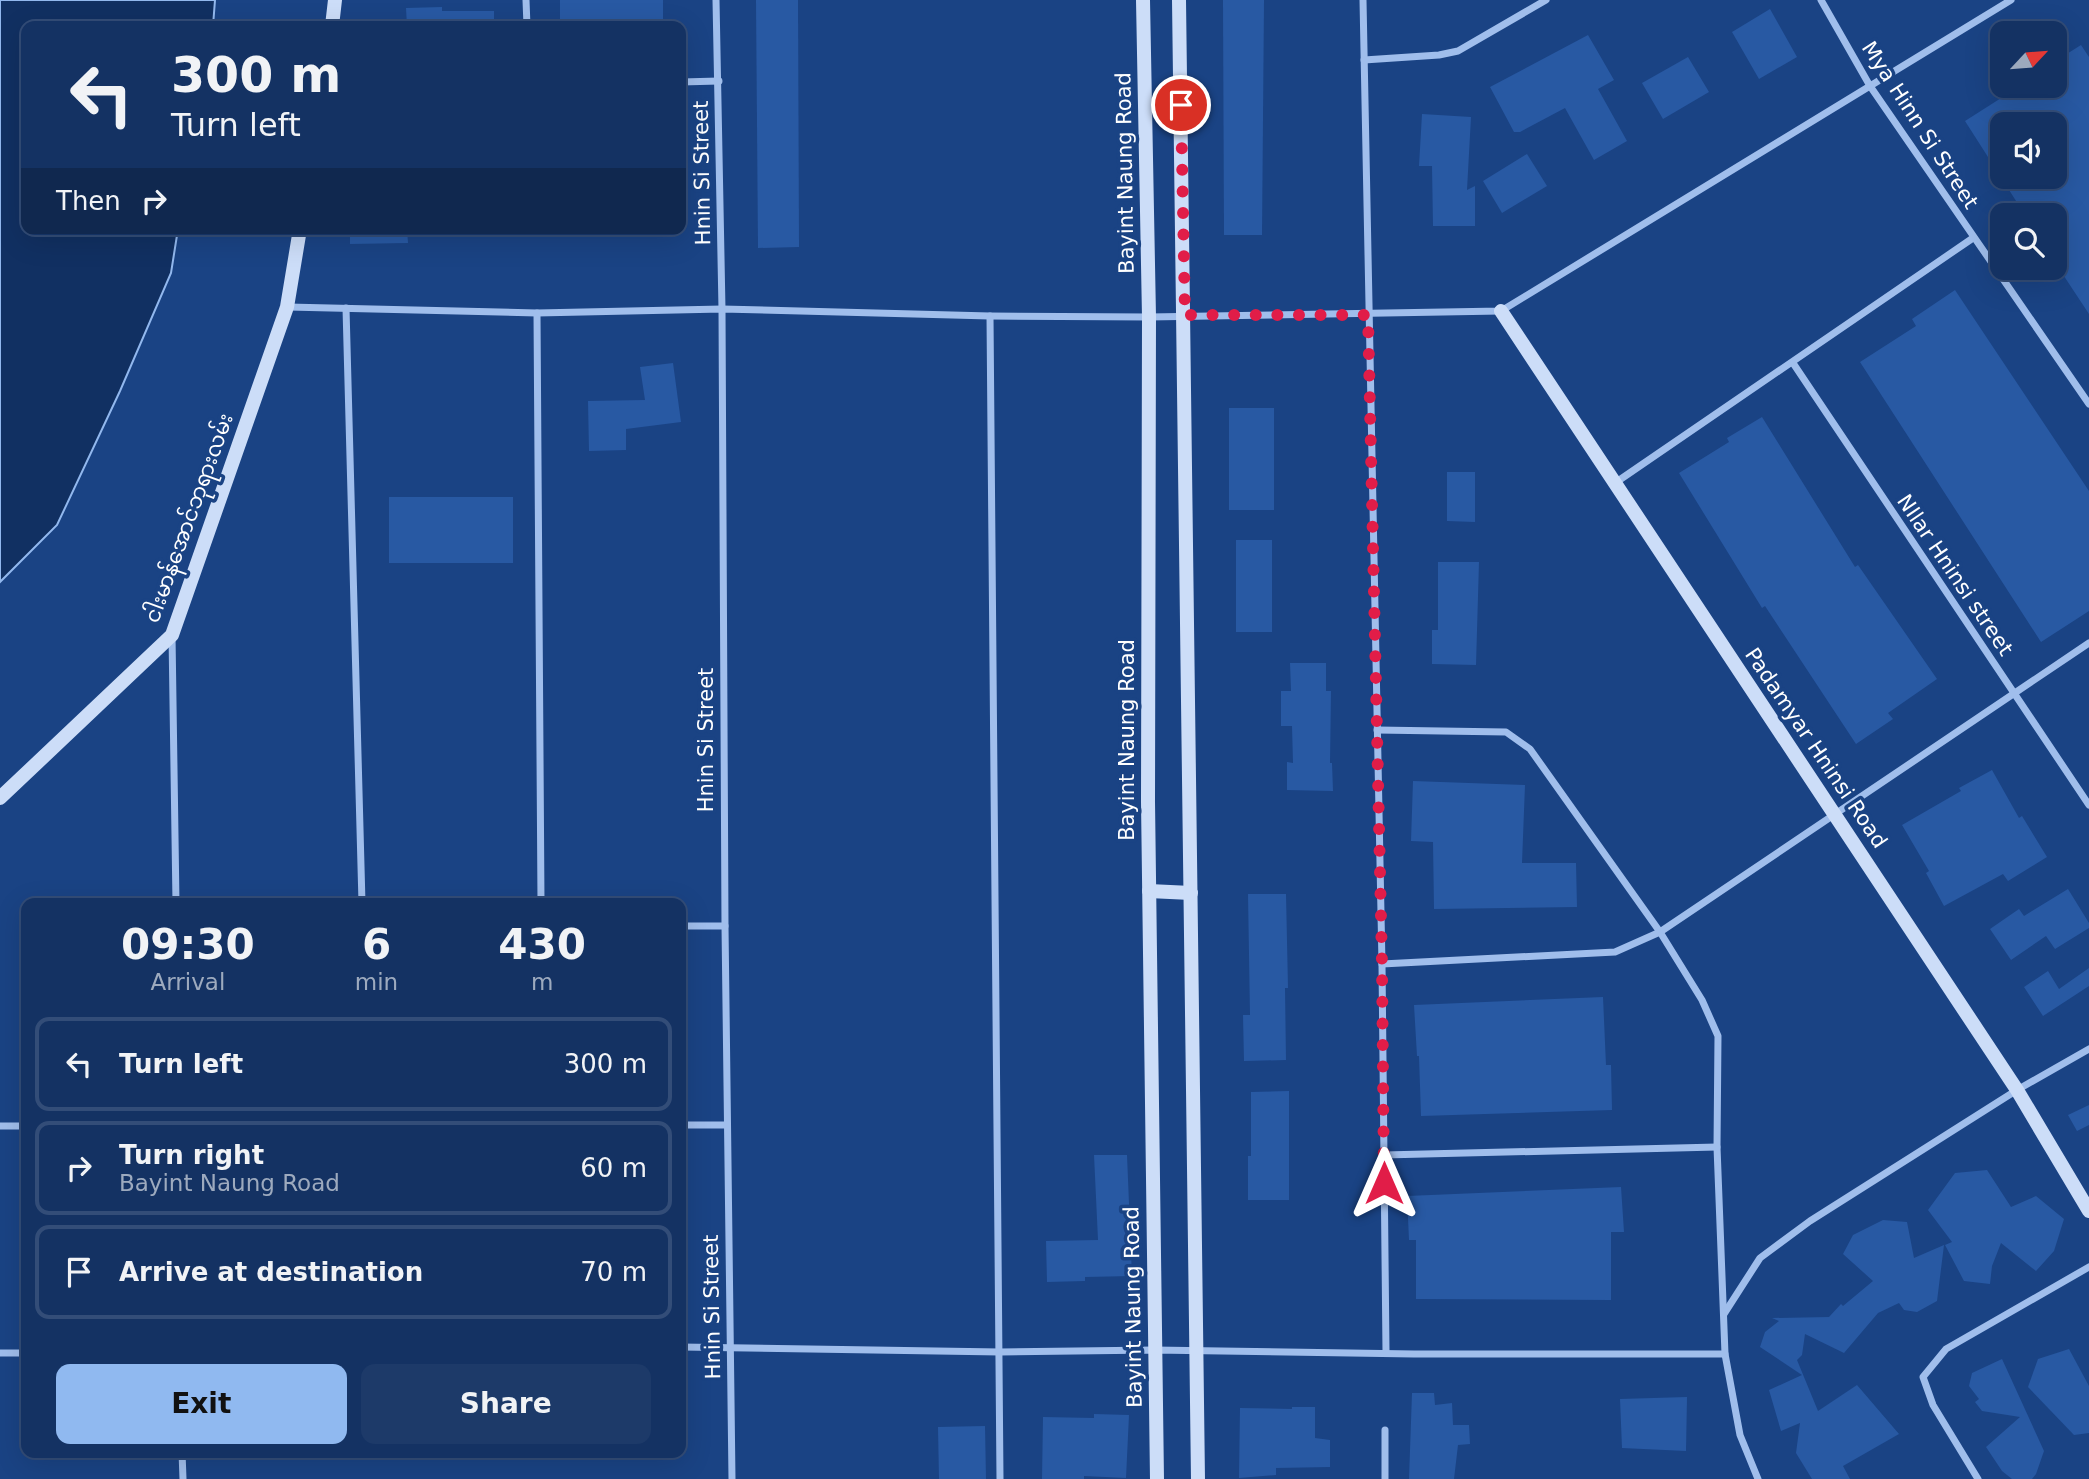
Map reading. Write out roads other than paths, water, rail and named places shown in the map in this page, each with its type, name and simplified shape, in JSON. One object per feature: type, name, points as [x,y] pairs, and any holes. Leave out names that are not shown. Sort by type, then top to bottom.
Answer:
[{"type":"main road","points":[[333,21],[335,0]]},
{"type":"main road","name":"Bayint Naung Road","points":[[1143,0],[1149,317],[1149,891],[1157,1479]]},
{"type":"main road","points":[[1180,0],[1198,1479]]},
{"type":"main road","name":"ငါးမာန်အောင်ဘုရားလမ်း","points":[[0,797],[172,635],[287,307],[299,235]]},
{"type":"main road","name":"Padamyar Hninsi Road","points":[[1501,311],[2017,1090],[2089,1211]]},
{"type":"main road","points":[[1149,891],[1191,893]]},
{"type":"street","points":[[526,0],[527,21]]},
{"type":"street","name":"Hnin Si Street","points":[[716,0],[722,309],[725,926],[732,1479]]},
{"type":"street","points":[[1363,0],[1382,964],[1386,1353]]},
{"type":"street","points":[[1364,60],[1439,55],[1458,51],[1546,0]]},
{"type":"street","name":"Mya Hinn Si Street","points":[[1821,0],[1870,86],[2089,404]]},
{"type":"street","points":[[287,307],[537,313],[722,309],[1149,317],[1501,311],[2011,0]]},
{"type":"street","points":[[686,82],[719,81]]},
{"type":"street","points":[[1615,483],[1973,238]]},
{"type":"street","points":[[346,308],[362,898]]},
{"type":"street","points":[[537,313],[541,898]]},
{"type":"street","points":[[990,316],[1000,1479]]},
{"type":"street","name":"NIlar Hninsi street","points":[[1793,363],[2089,805]]},
{"type":"street","points":[[172,635],[176,898]]},
{"type":"street","points":[[1382,964],[1615,952],[1660,932],[2089,643]]},
{"type":"street","points":[[1377,730],[1506,732],[1530,749],[1660,932],[1702,1000],[1718,1036],[1717,1147],[1725,1354],[1740,1435],[1758,1479]]},
{"type":"street","points":[[686,926],[725,926]]},
{"type":"street","points":[[1723,1314],[1760,1258],[1810,1221],[2017,1090],[2089,1049]]},
{"type":"street","points":[[686,1125],[727,1125]]},
{"type":"street","points":[[0,1126],[21,1126]]},
{"type":"street","points":[[1384,1155],[1717,1147]]},
{"type":"street","points":[[1978,1479],[1933,1405],[1923,1377],[1946,1349],[2089,1267]]},
{"type":"street","points":[[686,1347],[1000,1352],[1196,1350],[1725,1354]]},
{"type":"street","points":[[0,1353],[21,1353]]},
{"type":"street","points":[[1385,1430],[1385,1479]]},
{"type":"street","points":[[182,1458],[183,1479]]},
{"type":"water","points":[[0,0],[215,0],[213,21],[21,21],[21,235],[177,235],[171,273],[120,391],[57,525],[0,582]]}]
